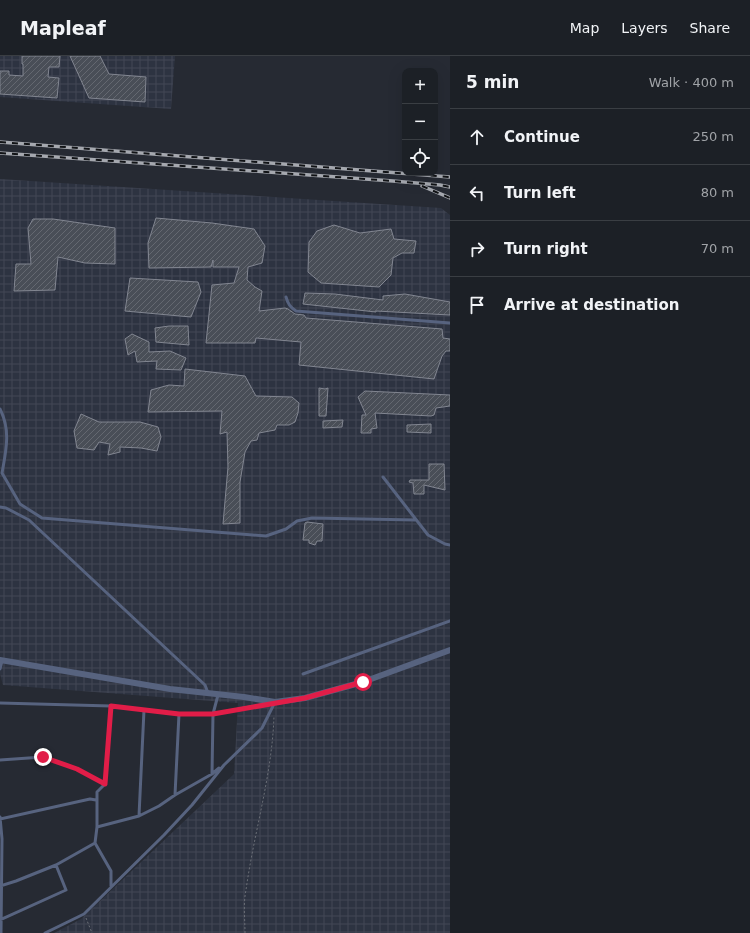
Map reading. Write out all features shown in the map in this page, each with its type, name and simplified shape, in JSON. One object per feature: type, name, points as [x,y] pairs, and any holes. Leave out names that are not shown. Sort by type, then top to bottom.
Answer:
[{"type":"street","points":[[1,661],[162,688],[275,702],[305,698],[363,682],[450,650]]},
{"type":"lane","points":[[286,297],[290,308],[296,311],[450,323]]},
{"type":"lane","points":[[0,409],[4,417],[8,438],[2,473],[20,504],[42,518],[266,536],[286,529],[298,521],[312,518],[416,520]]},
{"type":"lane","points":[[383,477],[428,535],[445,544],[450,544]]},
{"type":"lane","points":[[0,507],[6,508],[29,520],[205,685],[208,693]]},
{"type":"lane","points":[[303,674],[450,621]]},
{"type":"lane","points":[[0,669],[1,661]]},
{"type":"lane","points":[[212,774],[213,714],[218,694]]},
{"type":"lane","points":[[0,703],[111,706],[179,714],[213,714],[275,702]]},
{"type":"lane","points":[[96,826],[139,816],[159,806],[174,795],[212,774],[262,728],[275,702]]},
{"type":"lane","points":[[111,706],[105,784],[97,792],[96,800],[95,843],[111,871],[111,886]]},
{"type":"lane","points":[[139,816],[144,710]]},
{"type":"lane","points":[[174,795],[179,714]]},
{"type":"lane","points":[[0,760],[43,757],[77,769],[105,784]]},
{"type":"lane","points":[[45,933],[84,914],[164,835],[192,805],[224,764]]},
{"type":"lane","points":[[1,933],[2,839],[0,818],[96,800]]},
{"type":"lane","points":[[1,885],[16,881],[56,865],[95,843]]},
{"type":"lane","points":[[0,920],[66,890],[56,865]]},
{"type":"path","points":[[245,933],[245,892],[272,750],[274,716]]},
{"type":"path","points":[[84,914],[92,933]]},
{"type":"shaded area","points":[[0,56],[175,56],[171,109],[0,97]]},
{"type":"shaded area","points":[[0,179],[441,208],[450,215],[450,933],[54,933],[81,919],[234,774],[238,703],[3,685],[0,674]]},
{"type":"building","points":[[22,56],[60,56],[59,67],[49,67],[48,77],[59,78],[57,98],[0,94],[0,71],[9,71],[9,75],[23,76]]},
{"type":"building","points":[[70,56],[100,56],[109,74],[146,77],[145,102],[89,98]]},
{"type":"building","points":[[156,218],[212,223],[254,229],[265,246],[262,263],[248,267],[247,280],[262,291],[259,311],[285,308],[295,314],[304,315],[306,318],[442,329],[443,338],[450,339],[450,351],[446,351],[442,356],[434,379],[299,365],[301,342],[256,338],[255,343],[206,343],[212,285],[234,283],[239,267],[213,267],[213,260],[211,267],[149,268],[148,243]]},
{"type":"building","points":[[33,219],[53,219],[115,228],[115,264],[85,263],[58,257],[55,290],[14,291],[16,264],[31,264],[28,228]]},
{"type":"building","points":[[334,225],[360,233],[391,229],[394,239],[416,241],[414,253],[402,253],[393,258],[391,275],[379,287],[321,283],[308,272],[309,242],[317,231]]},
{"type":"building","points":[[130,278],[198,282],[201,292],[191,317],[125,311]]},
{"type":"building","points":[[305,293],[335,294],[383,300],[383,296],[405,294],[450,302],[450,315],[376,312],[303,304]]},
{"type":"building","points":[[188,326],[189,345],[156,342],[155,328]]},
{"type":"building","points":[[132,334],[149,342],[149,352],[170,351],[186,358],[181,370],[156,369],[157,361],[137,362],[135,351],[128,355],[125,339]]},
{"type":"building","points":[[185,369],[245,376],[256,396],[292,397],[299,403],[295,422],[289,425],[277,425],[275,430],[259,433],[257,440],[251,441],[245,452],[240,482],[240,523],[223,524],[228,467],[227,432],[220,434],[222,411],[148,412],[151,390],[169,385],[184,386]]},
{"type":"building","points":[[319,388],[328,388],[326,416],[319,416]]},
{"type":"building","points":[[365,391],[450,395],[450,406],[436,408],[434,415],[431,416],[375,413],[377,428],[371,429],[371,433],[361,433],[362,415],[366,415],[358,397]]},
{"type":"building","points":[[81,414],[99,422],[140,422],[158,427],[161,437],[157,451],[141,448],[120,447],[120,452],[108,455],[110,444],[99,442],[94,450],[77,448],[74,431]]},
{"type":"building","points":[[343,420],[342,427],[323,428],[323,421]]},
{"type":"building","points":[[431,424],[431,433],[407,432],[407,425]]},
{"type":"building","points":[[429,464],[444,464],[445,490],[424,485],[424,494],[414,494],[413,483],[409,482],[410,480],[429,480]]},
{"type":"building","points":[[305,523],[323,524],[322,541],[317,541],[315,545],[309,543],[309,540],[303,540]]},
{"type":"railway","points":[[0,142],[450,177]]},
{"type":"railway","points":[[0,153],[393,181],[450,187]]},
{"type":"railway","points":[[422,186],[450,198]]},
{"type":"route","points":[[43,757],[77,769],[105,784],[111,706],[179,714],[213,714],[305,698],[363,682]]}]
